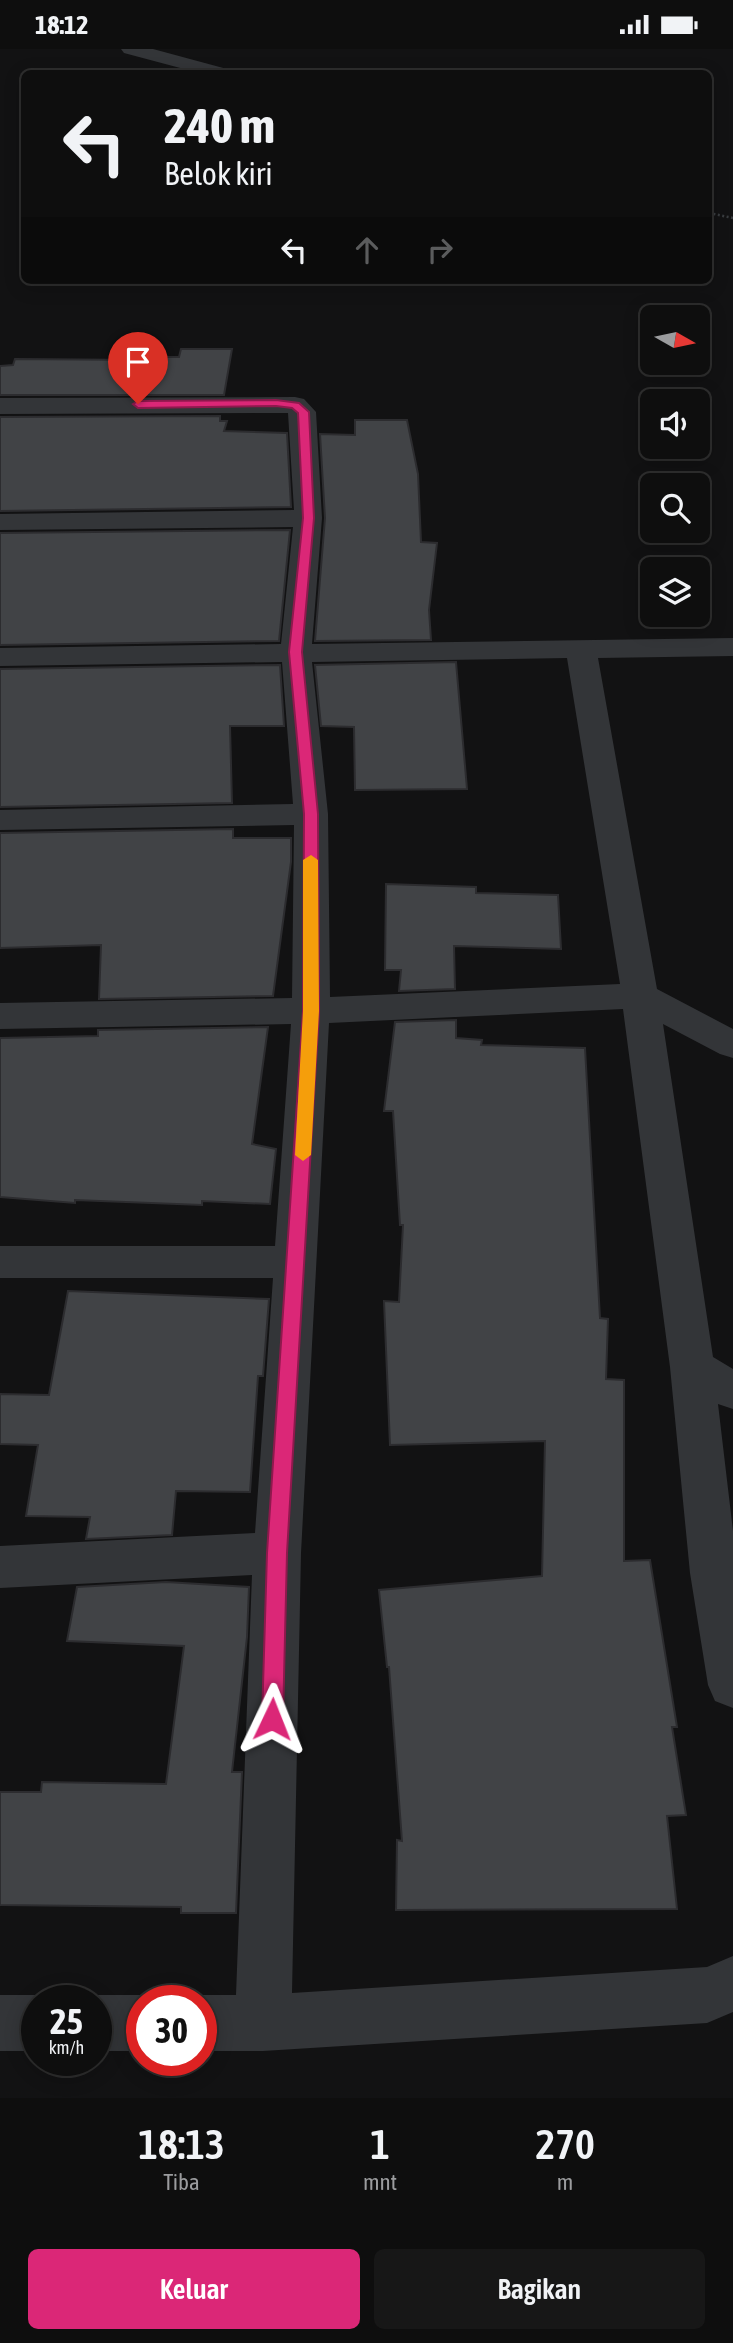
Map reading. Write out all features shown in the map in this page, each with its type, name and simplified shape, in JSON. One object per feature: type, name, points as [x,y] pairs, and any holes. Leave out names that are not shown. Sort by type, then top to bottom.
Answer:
[{"type":"street","points":[[131,49],[209,70]]},
{"type":"street","points":[[0,406],[276,403],[295,405],[303,412],[309,518],[296,652],[311,814],[311,1011],[277,1553],[263,2023]]},
{"type":"street","points":[[0,522],[309,518]]},
{"type":"street","points":[[0,657],[733,647]]},
{"type":"street","points":[[581,649],[640,996],[692,1367],[724,1569],[733,1685]]},
{"type":"street","points":[[0,820],[311,814]]},
{"type":"street","points":[[0,1016],[311,1011],[640,996],[733,1045]]},
{"type":"street","points":[[0,1262],[297,1262]]},
{"type":"street","points":[[692,1367],[733,1391]]},
{"type":"street","points":[[0,1567],[277,1553]]},
{"type":"street","points":[[217,2023],[263,2023],[707,1995],[733,1984]]},
{"type":"street","points":[[0,2023],[21,2023]]},
{"type":"path","points":[[712,214],[733,218]]},
{"type":"building","points":[[181,349],[232,349],[224,395],[0,395],[0,366],[13,365],[15,359],[142,360],[142,357],[179,357]]},
{"type":"building","points":[[220,416],[220,421],[227,421],[224,431],[287,433],[291,507],[0,511],[0,417]]},
{"type":"building","points":[[355,420],[407,420],[418,474],[421,542],[437,543],[429,610],[431,640],[315,641],[325,518],[320,434],[355,435]]},
{"type":"building","points":[[290,530],[279,641],[0,645],[0,533]]},
{"type":"building","points":[[456,662],[467,789],[355,790],[354,727],[321,726],[315,665]]},
{"type":"building","points":[[280,665],[284,726],[230,726],[232,803],[0,807],[0,669]]},
{"type":"building","points":[[233,829],[233,838],[291,838],[291,862],[273,996],[99,999],[101,945],[0,948],[0,833]]},
{"type":"building","points":[[386,884],[476,887],[476,893],[558,895],[561,949],[454,946],[455,989],[399,991],[401,970],[385,970]]},
{"type":"building","points":[[456,1020],[456,1038],[482,1040],[481,1045],[585,1048],[600,1318],[608,1319],[606,1379],[624,1380],[624,1561],[650,1560],[677,1727],[672,1727],[686,1815],[667,1816],[677,1909],[396,1910],[397,1840],[402,1841],[389,1667],[379,1590],[542,1576],[545,1441],[390,1445],[384,1301],[399,1302],[403,1225],[400,1225],[393,1111],[384,1111],[395,1022]]},
{"type":"building","points":[[268,1027],[252,1144],[276,1149],[270,1204],[202,1201],[202,1205],[75,1200],[75,1203],[0,1197],[0,1038],[98,1036],[98,1030]]},
{"type":"building","points":[[68,1291],[269,1299],[263,1376],[258,1376],[250,1492],[176,1491],[172,1535],[86,1539],[90,1517],[26,1516],[38,1445],[0,1444],[0,1394],[49,1395]]},
{"type":"building","points":[[166,1582],[249,1587],[247,1637],[232,1772],[242,1772],[236,1913],[181,1913],[181,1907],[0,1905],[0,1792],[41,1792],[42,1782],[166,1784],[184,1646],[67,1641],[77,1587]]},
{"type":"slow traffic","points":[[303,1155],[311,1011],[311,860]]},
{"type":"route","points":[[138,404],[276,403],[295,405],[303,412],[309,518],[296,652],[311,814],[311,1011],[277,1553],[272,1719]]}]
